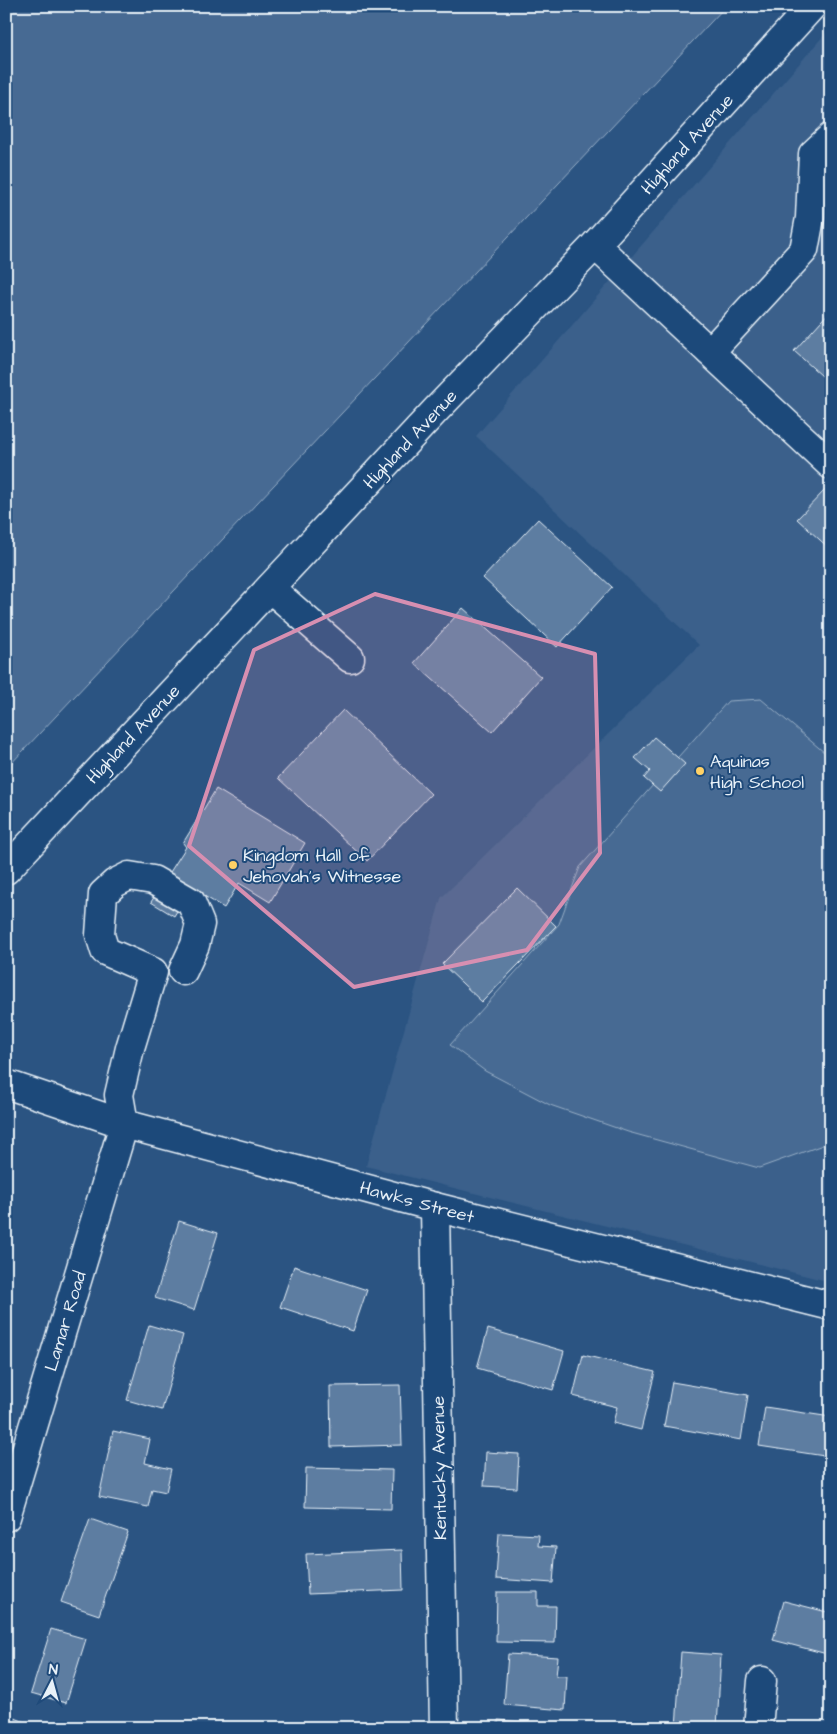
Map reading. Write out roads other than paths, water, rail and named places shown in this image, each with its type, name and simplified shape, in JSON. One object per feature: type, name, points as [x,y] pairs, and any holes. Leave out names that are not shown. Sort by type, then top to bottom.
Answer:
[{"type":"street","name":"Highland Avenue","points":[[6,870],[436,410],[595,245],[812,6]]},
{"type":"street","points":[[710,352],[804,250],[810,218],[813,154],[831,137]]},
{"type":"street","points":[[595,245],[831,465]]},
{"type":"street","points":[[270,588],[350,658]]},
{"type":"street","points":[[124,1124],[119,1095],[130,1048],[153,972],[105,951],[100,935],[103,894],[115,883],[129,876],[153,880],[191,902],[200,924],[195,945],[183,971]]},
{"type":"street","name":"Hawks Street","points":[[6,1084],[124,1124],[435,1207],[831,1306]]},
{"type":"street","name":"Lamar Road","points":[[6,1517],[124,1124]]},
{"type":"street","name":"Kentucky Avenue","points":[[435,1207],[444,1728]]},
{"type":"street","points":[[758,1728],[762,1681]]},
{"type":"place","name":"Aquinas High School","points":[[700,771]]},
{"type":"place","name":"Kingdom Hall of Jehovah’s Witnesse","points":[[233,865]]}]
